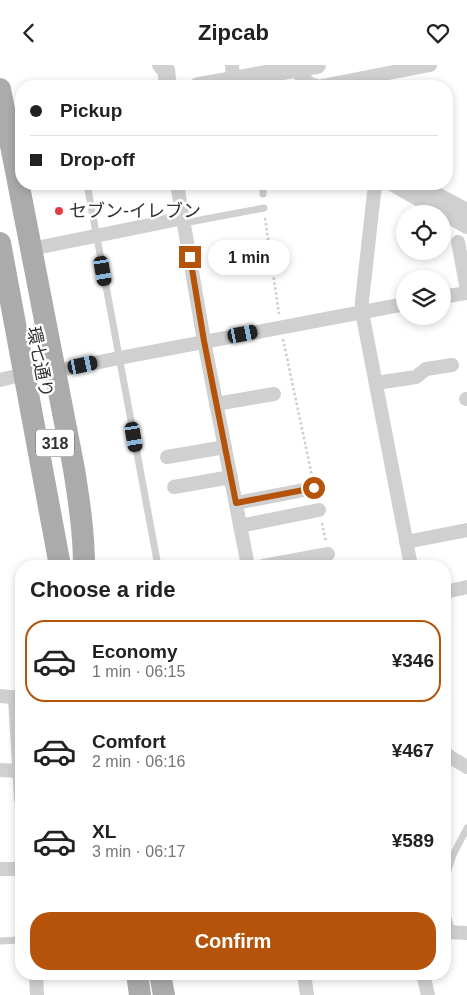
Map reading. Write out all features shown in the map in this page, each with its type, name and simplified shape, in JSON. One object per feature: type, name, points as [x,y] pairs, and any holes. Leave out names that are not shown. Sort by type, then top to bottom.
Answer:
[{"type":"main road","points":[[0,89],[9,120],[15,155]]},
{"type":"main road","name":"環七通り","points":[[0,157],[16,319],[77,560]]},
{"type":"main road","points":[[21,190],[82,515],[84,560]]},
{"type":"main road","name":"環七通り","points":[[0,243],[16,319],[59,560]]},
{"type":"main road","points":[[16,319],[6,379],[53,560]]},
{"type":"main road","points":[[138,980],[140,995]]},
{"type":"main road","points":[[161,980],[164,995]]},
{"type":"street","points":[[161,65],[166,70],[167,80]]},
{"type":"street","points":[[233,77],[317,65]]},
{"type":"street","points":[[369,80],[430,65]]},
{"type":"street","points":[[294,67],[306,80]]},
{"type":"street","points":[[178,190],[204,341],[247,560]]},
{"type":"street","points":[[374,190],[362,312],[410,560]]},
{"type":"street","points":[[406,190],[467,225]]},
{"type":"street","points":[[429,190],[467,210]]},
{"type":"street","points":[[31,249],[97,235],[184,221]]},
{"type":"street","points":[[451,295],[467,291],[458,242]]},
{"type":"street","points":[[56,371],[204,341],[396,306]]},
{"type":"street","points":[[376,383],[416,377],[426,369],[452,365]]},
{"type":"street","points":[[216,404],[274,394]]},
{"type":"street","points":[[167,457],[225,447]]},
{"type":"street","points":[[174,487],[231,477]]},
{"type":"street","points":[[236,503],[314,488]]},
{"type":"street","points":[[240,526],[319,510]]},
{"type":"street","points":[[406,542],[467,530]]},
{"type":"street","points":[[296,560],[328,554]]},
{"type":"street","points":[[451,591],[467,587]]},
{"type":"street","points":[[0,696],[15,698]]},
{"type":"street","points":[[451,758],[467,767]]},
{"type":"street","points":[[0,770],[15,771]]},
{"type":"street","points":[[0,869],[15,869]]},
{"type":"street","points":[[451,932],[467,933]]},
{"type":"street","points":[[36,980],[37,995]]},
{"type":"street","points":[[305,980],[307,995]]},
{"type":"street","points":[[424,980],[428,995]]},
{"type":"lane","points":[[88,190],[157,560]]},
{"type":"lane","points":[[263,190],[263,194]]},
{"type":"lane","points":[[184,221],[264,208]]},
{"type":"lane","points":[[451,861],[467,828]]},
{"type":"lane","points":[[0,941],[15,940]]},
{"type":"path","points":[[264,208],[281,327],[314,488]]},
{"type":"path","points":[[319,510],[328,554]]},
{"type":"place","name":"セブン-イレブン","points":[[59,211]]},
{"type":"route","points":[[190,257],[204,341],[236,503],[314,488]]}]
